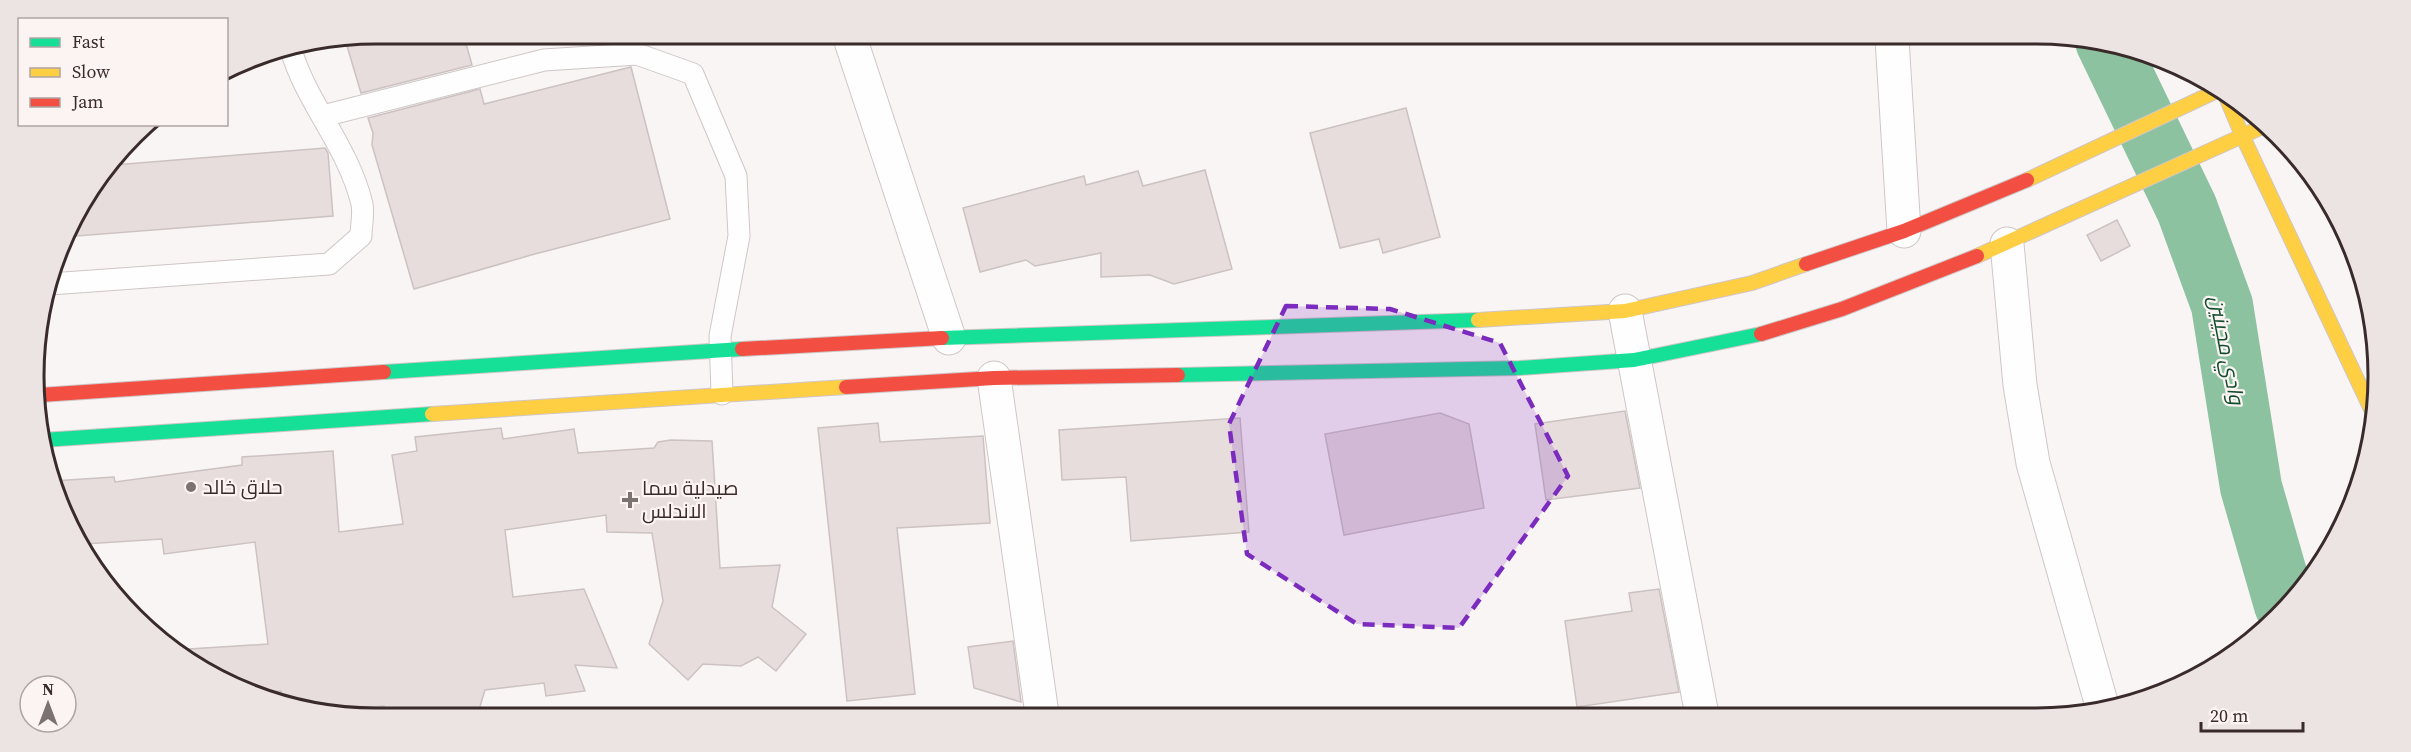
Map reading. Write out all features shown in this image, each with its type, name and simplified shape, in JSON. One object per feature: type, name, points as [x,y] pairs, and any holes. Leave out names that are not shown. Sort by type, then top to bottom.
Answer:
[{"type":"main road","points":[[44,395],[719,350],[949,338],[1514,319],[1625,311],[1752,284],[1904,231],[2029,179],[2210,94]]},
{"type":"main road","points":[[2230,107],[2367,400]]},
{"type":"main road","points":[[50,440],[994,378],[1520,368],[1634,360],[1762,334],[1842,309],[2007,244],[2257,129]]},
{"type":"street","points":[[852,44],[949,338]]},
{"type":"street","points":[[1892,44],[1904,231]]},
{"type":"street","points":[[2007,244],[2020,385],[2033,463],[2101,702]]},
{"type":"street","points":[[1625,311],[1701,708]]},
{"type":"street","points":[[994,378],[1041,708]]},
{"type":"lane","points":[[57,284],[329,264],[361,236],[362,206],[342,149],[297,69],[292,54]]},
{"type":"lane","points":[[323,116],[544,60],[637,54],[693,74],[736,176],[739,236],[720,336],[722,394]]},
{"type":"highlighted area","points":[[1286,306],[1390,309],[1500,343],[1568,476],[1459,628],[1357,624],[1247,554],[1229,424]]},
{"type":"building","points":[[466,44],[472,65],[361,93],[347,45]]},
{"type":"building","points":[[631,67],[670,219],[531,255],[414,289],[372,145],[373,133],[368,118],[480,89],[484,104]]},
{"type":"building","points":[[1406,108],[1440,237],[1383,253],[1379,239],[1340,248],[1310,133]]},
{"type":"building","points":[[325,148],[328,153],[333,216],[75,236],[88,210],[120,165]]},
{"type":"building","points":[[1205,170],[1232,269],[1174,284],[1150,275],[1101,277],[1101,253],[1035,266],[1026,260],[980,272],[963,208],[1084,176],[1086,185],[1138,171],[1143,186]]},
{"type":"building","points":[[2117,220],[2130,246],[2101,261],[2087,235]]},
{"type":"building","points":[[1625,411],[1640,488],[1546,500],[1535,424]]},
{"type":"building","points":[[1440,413],[1469,424],[1484,508],[1344,535],[1325,434]]},
{"type":"building","points":[[1240,418],[1249,532],[1131,541],[1126,477],[1062,480],[1059,430]]},
{"type":"building","points":[[878,423],[880,442],[983,436],[990,523],[897,528],[915,694],[847,701],[818,428]]},
{"type":"building","points":[[501,428],[503,439],[574,429],[578,453],[654,448],[658,442],[671,440],[712,441],[720,568],[780,565],[772,607],[806,634],[776,671],[758,657],[741,666],[703,664],[688,680],[649,644],[663,601],[652,533],[607,532],[606,515],[505,530],[513,597],[584,589],[617,668],[575,665],[585,691],[546,696],[544,683],[485,690],[480,708],[384,708],[384,706],[354,708],[311,702],[249,683],[210,664],[187,649],[268,644],[255,542],[164,554],[162,539],[89,544],[60,481],[114,477],[115,482],[242,465],[242,457],[333,451],[339,532],[403,524],[392,455],[417,451],[415,437]]},
{"type":"building","points":[[1659,589],[1679,692],[1577,707],[1565,621],[1632,611],[1629,593]]},
{"type":"building","points":[[1013,641],[1021,702],[974,688],[968,647]]},
{"type":"waterway","name":"وادي مجينين","points":[[2112,53],[2187,209],[2222,305],[2251,487],[2283,597]]},
{"type":"traffic: fast","points":[[942,338],[1478,320]]},
{"type":"traffic: fast","points":[[1178,375],[1520,368],[1634,360],[1761,334]]},
{"type":"traffic: fast","points":[[384,372],[742,349]]},
{"type":"traffic: fast","points":[[50,440],[432,414]]},
{"type":"traffic: slow","points":[[2027,180],[2210,94]]},
{"type":"traffic: slow","points":[[2230,107],[2367,400]]},
{"type":"traffic: slow","points":[[1977,256],[2257,129]]},
{"type":"traffic: slow","points":[[1478,320],[1625,311],[1752,283],[1806,264]]},
{"type":"traffic: slow","points":[[432,414],[846,387]]},
{"type":"traffic: jam","points":[[1806,264],[1904,231],[2027,180]]},
{"type":"traffic: jam","points":[[1761,334],[1842,309],[1977,256]]},
{"type":"traffic: jam","points":[[742,349],[942,338]]},
{"type":"traffic: jam","points":[[44,395],[384,372]]},
{"type":"traffic: jam","points":[[846,387],[994,378],[1178,375]]},
{"type":"place","name":"حلاق خالد","points":[[191,487]]},
{"type":"place","name":"صيدلية سما الاندلس","points":[[630,500]]}]
